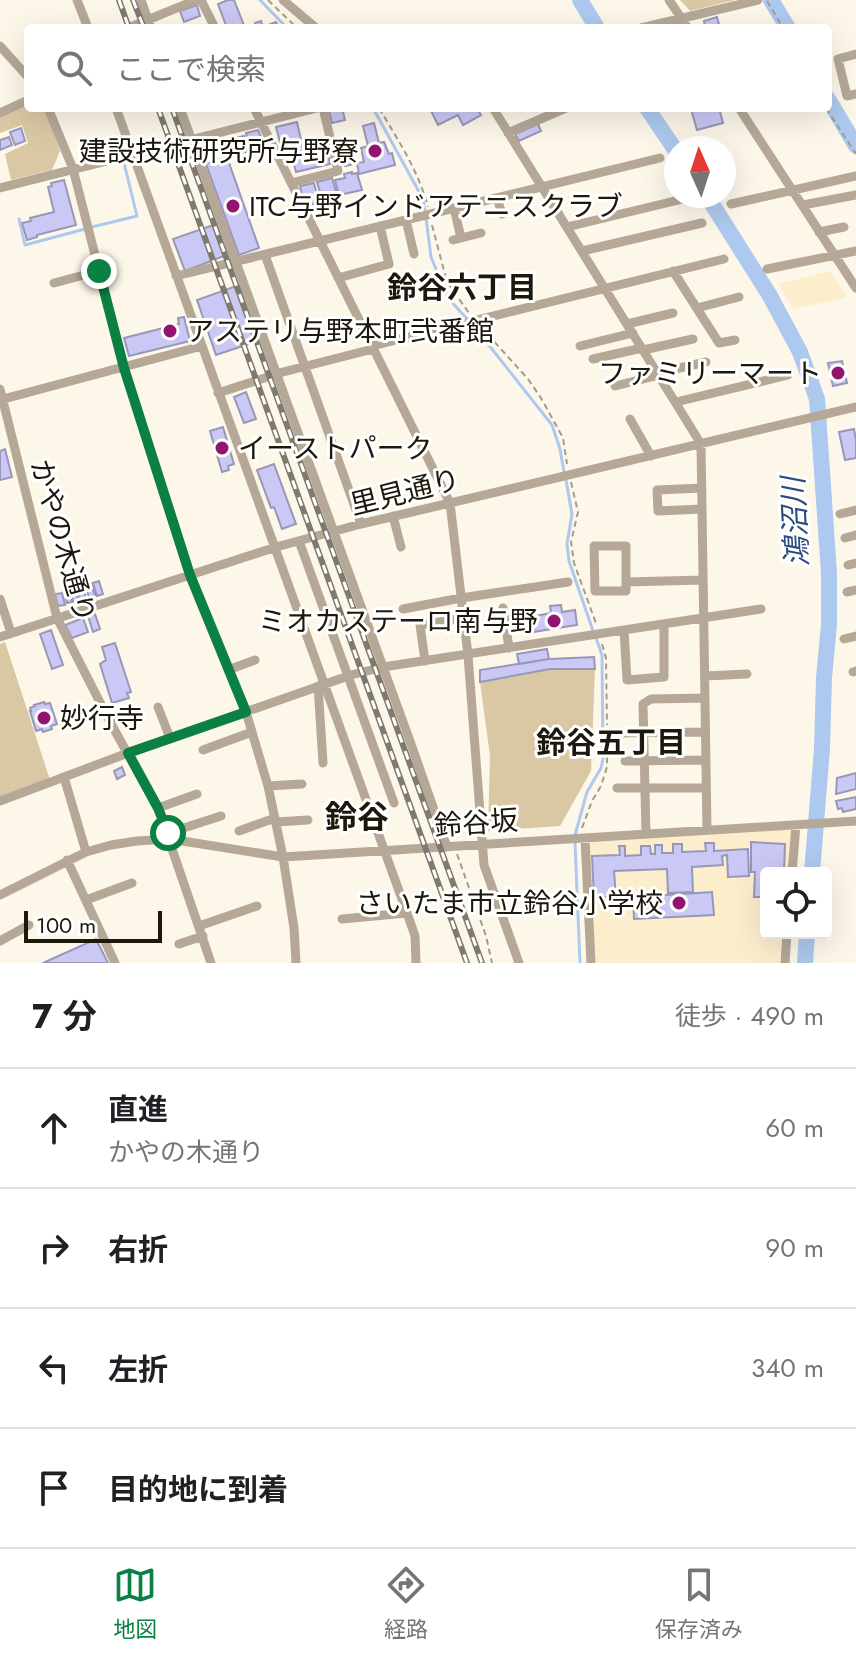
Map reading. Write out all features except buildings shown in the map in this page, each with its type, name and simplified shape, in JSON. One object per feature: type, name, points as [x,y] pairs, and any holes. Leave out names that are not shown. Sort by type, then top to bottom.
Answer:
[{"type":"street","points":[[77,0],[86,24]]},
{"type":"street","points":[[141,0],[150,24],[199,0],[213,24]]},
{"type":"street","points":[[283,0],[311,24]]},
{"type":"street","points":[[669,0],[685,24]]},
{"type":"street","points":[[659,24],[758,0]]},
{"type":"street","points":[[0,46],[24,73]]},
{"type":"street","points":[[856,54],[838,59],[847,96],[856,94]]},
{"type":"street","points":[[0,113],[24,102]]},
{"type":"street","points":[[50,112],[73,169],[124,368],[190,575],[246,712],[268,786],[283,857],[296,963]]},
{"type":"street","points":[[117,112],[276,547],[322,685],[385,850],[415,936],[416,963]]},
{"type":"street","points":[[182,112],[450,846]]},
{"type":"street","points":[[256,112],[450,503],[468,655],[484,865],[519,963]]},
{"type":"street","points":[[0,188],[301,112]]},
{"type":"street","points":[[291,183],[338,171],[324,112]]},
{"type":"street","points":[[495,112],[701,444],[707,830]]},
{"type":"street","points":[[508,133],[557,112]]},
{"type":"street","points":[[742,112],[856,288]]},
{"type":"street","points":[[176,276],[660,158]]},
{"type":"street","points":[[736,203],[856,176]]},
{"type":"street","points":[[803,205],[856,195]]},
{"type":"street","points":[[497,198],[502,214]]},
{"type":"street","points":[[567,227],[664,204]]},
{"type":"street","points":[[454,208],[457,239],[481,233]]},
{"type":"street","points":[[406,220],[414,254]]},
{"type":"street","points":[[582,251],[702,223]]},
{"type":"street","points":[[338,278],[389,264],[380,226]]},
{"type":"street","points":[[819,232],[844,227]]},
{"type":"street","points":[[767,269],[856,251]]},
{"type":"street","points":[[265,255],[361,524]]},
{"type":"street","points":[[218,393],[372,347],[724,259]]},
{"type":"street","points":[[54,283],[99,271]]},
{"type":"street","points":[[673,271],[719,343],[735,340]]},
{"type":"street","points":[[697,308],[739,297]]},
{"type":"street","points":[[580,346],[673,313]]},
{"type":"street","points":[[593,359],[693,339]]},
{"type":"street","points":[[1,396],[124,368],[202,346]]},
{"type":"street","points":[[615,386],[706,362]]},
{"type":"street","points":[[676,402],[788,375]]},
{"type":"street","name":"かやの木通り","points":[[1,396],[57,618],[158,808],[211,963]]},
{"type":"street","name":"里見通り","points":[[0,637],[276,547],[361,524],[856,407]]},
{"type":"street","points":[[630,419],[651,456]]},
{"type":"street","points":[[0,446],[13,443]]},
{"type":"street","points":[[702,488],[657,490],[658,511],[702,509]]},
{"type":"street","points":[[840,514],[856,510]]},
{"type":"street","points":[[393,516],[401,547]]},
{"type":"street","points":[[299,541],[394,803]]},
{"type":"street","points":[[594,546],[626,546],[626,582],[626,591],[595,591],[594,546]]},
{"type":"street","points":[[626,582],[703,580]]},
{"type":"street","points":[[403,609],[568,582]]},
{"type":"street","points":[[0,599],[11,633]]},
{"type":"street","points":[[503,608],[509,648]]},
{"type":"street","points":[[0,801],[170,738],[348,676],[383,667],[761,609]]},
{"type":"street","points":[[425,661],[420,625],[464,618]]},
{"type":"street","points":[[624,630],[627,680],[664,677],[664,624]]},
{"type":"street","points":[[844,639],[856,636]]},
{"type":"street","points":[[228,670],[255,660]]},
{"type":"street","points":[[705,676],[747,674]]},
{"type":"street","points":[[322,685],[323,763]]},
{"type":"street","points":[[646,834],[643,704],[651,699],[705,698]]},
{"type":"street","points":[[158,707],[170,738]]},
{"type":"street","points":[[110,722],[138,713]]},
{"type":"street","points":[[203,750],[252,732]]},
{"type":"street","points":[[613,733],[705,732]]},
{"type":"street","points":[[625,761],[706,760]]},
{"type":"street","points":[[64,777],[86,852]]},
{"type":"street","points":[[268,786],[302,784]]},
{"type":"street","points":[[617,788],[706,788]]},
{"type":"street","points":[[158,808],[197,794]]},
{"type":"street","points":[[0,895],[86,852],[169,836],[221,816]]},
{"type":"street","points":[[239,831],[276,820],[308,820]]},
{"type":"street","name":"鈴谷坂","points":[[169,836],[283,857],[853,821]]},
{"type":"street","points":[[793,867],[797,825]]},
{"type":"street","points":[[579,838],[591,963]]},
{"type":"street","points":[[67,860],[115,963]]},
{"type":"street","points":[[86,900],[132,883]]},
{"type":"street","points":[[225,902],[230,915]]},
{"type":"street","points":[[179,944],[230,915],[257,906]]},
{"type":"street","points":[[342,919],[407,913]]},
{"type":"street","points":[[0,941],[29,925]]},
{"type":"street","points":[[785,963],[787,939]]},
{"type":"path","points":[[268,0],[293,24]]},
{"type":"path","points":[[766,0],[781,24]]},
{"type":"path","points":[[381,112],[418,178],[447,282],[475,320],[528,379],[563,438],[567,476],[578,512],[571,542],[574,563],[606,658],[607,767],[579,838]]},
{"type":"path","points":[[829,112],[856,154]]},
{"type":"path","points":[[365,618],[403,609]]},
{"type":"path","points":[[450,846],[486,936],[492,963]]},
{"type":"shaded area","points":[[680,0],[735,0],[690,11]]},
{"type":"shaded area","points":[[24,107],[24,112],[46,112],[60,151],[52,170],[11,180],[5,154],[28,143],[22,125],[0,133],[0,117]]},
{"type":"shaded area","points":[[830,271],[847,297],[794,309],[778,284]]},
{"type":"shaded area","points":[[5,642],[50,780],[0,798],[0,644]]},
{"type":"shaded area","points":[[550,669],[595,669],[591,771],[560,826],[488,831],[490,756],[480,682]]},
{"type":"shaded area","name":"さいたま市立鈴谷小学校","points":[[789,828],[792,833],[789,867],[760,867],[760,939],[782,939],[780,963],[594,963],[589,845],[592,842]]},
{"type":"waterway","points":[[260,0],[283,24]]},
{"type":"waterway","name":"鴻沼川","points":[[580,0],[595,24]]},
{"type":"waterway","points":[[771,0],[786,24]]},
{"type":"waterway","points":[[832,106],[856,146]]},
{"type":"waterway","points":[[375,112],[423,199],[425,211]]},
{"type":"waterway","name":"鴻沼川","points":[[650,112],[666,136]]},
{"type":"waterway","points":[[92,227],[137,216],[124,163]]},
{"type":"waterway","name":"鴻沼川","points":[[715,208],[770,296],[800,352],[817,399],[829,573],[829,624],[812,867]]},
{"type":"waterway","points":[[426,218],[431,257],[448,298],[468,320]]},
{"type":"waterway","points":[[19,219],[25,245],[85,229]]},
{"type":"waterway","points":[[473,325],[552,425],[564,472]]},
{"type":"waterway","points":[[566,480],[572,514],[567,544],[569,561],[593,631]]},
{"type":"waterway","points":[[575,835],[587,792],[603,759],[602,655],[596,638]]},
{"type":"waterway","points":[[575,843],[580,963]]},
{"type":"waterway","name":"鴻沼川","points":[[805,963],[807,939]]},
{"type":"railway","points":[[119,0],[128,24]]},
{"type":"railway","points":[[133,0],[142,24]]},
{"type":"railway","points":[[159,112],[467,963]]},
{"type":"railway","points":[[173,112],[482,963]]},
{"type":"place","name":"建設技術研究所与野寮","points":[[375,151]]},
{"type":"place","name":"ITC与野インドアテニスクラブ","points":[[233,206]]},
{"type":"place","name":"アステリ与野本町弐番館","points":[[170,331]]},
{"type":"place","name":"ファミリーマート","points":[[838,373]]},
{"type":"place","name":"イーストパーク","points":[[222,448]]},
{"type":"place","name":"ミオカステーロ南与野","points":[[554,621]]},
{"type":"place","name":"妙行寺","points":[[44,718]]},
{"type":"place","name":"さいたま市立鈴谷小学校","points":[[679,903]]},
{"type":"district","name":"鈴谷六丁目","points":[[462,287]]},
{"type":"district","name":"鈴谷五丁目","points":[[611,742]]},
{"type":"district","name":"鈴谷","points":[[357,817]]},
{"type":"route","points":[[99,271],[124,368],[190,575],[246,712],[128,753],[168,833]]}]
